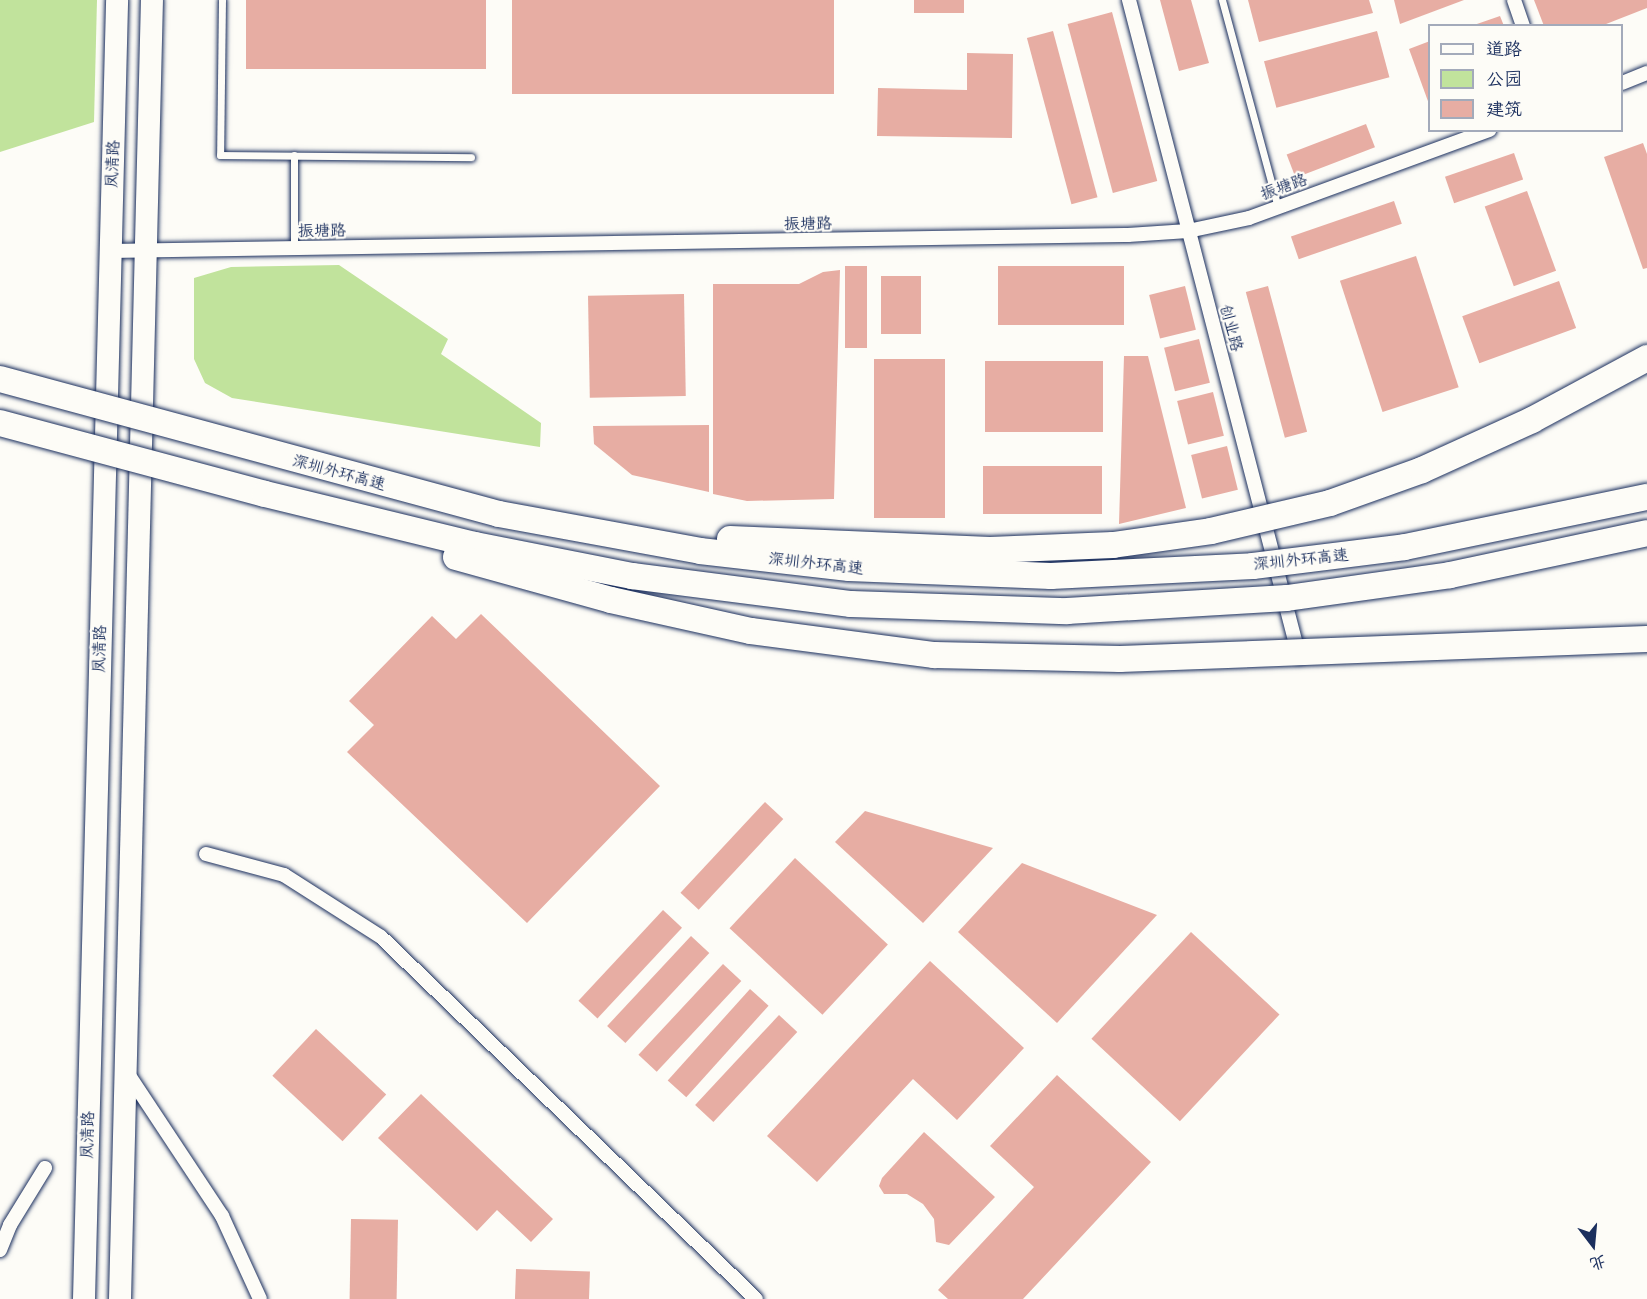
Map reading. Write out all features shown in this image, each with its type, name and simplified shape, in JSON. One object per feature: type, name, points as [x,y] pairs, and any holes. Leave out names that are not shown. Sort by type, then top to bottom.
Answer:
[{"type":"highway","name":"凤清路","points":[[84,1299],[117,0]]},
{"type":"highway","points":[[120,1299],[152,0]]},
{"type":"highway","points":[[553,525],[748,540],[965,550],[1080,547],[1186,535],[1306,510],[1407,476],[1511,430],[1647,358]]},
{"type":"highway","name":"深圳外环高速","points":[[0,379],[349,476],[553,525],[690,549],[839,567],[960,574],[1101,575],[1253,566],[1353,554],[1506,528],[1647,497]]},
{"type":"highway","points":[[0,423],[265,494],[475,545],[632,576],[796,598],[960,609],[1120,609],[1287,598],[1450,575],[1647,533]]},
{"type":"highway","points":[[265,494],[400,542],[610,600],[751,631],[897,651],[1008,658],[1120,659],[1647,639]]},
{"type":"street","name":"创业路","points":[[1129,0],[1301,664]]},
{"type":"street","points":[[1514,0],[1522,24]]},
{"type":"street","points":[[1623,82],[1647,73]]},
{"type":"street","name":"振塘路","points":[[110,251],[1116,235],[1188,231],[1278,207],[1484,132]]},
{"type":"street","points":[[206,854],[284,875],[381,937],[756,1299]]},
{"type":"street","points":[[125,1070],[222,1216],[260,1299]]},
{"type":"street","points":[[0,1251],[10,1224],[45,1168]]},
{"type":"lane","points":[[222,0],[220,155],[471,157]]},
{"type":"lane","points":[[1222,0],[1278,207]]},
{"type":"lane","points":[[294,155],[294,248]]},
{"type":"green space","points":[[0,0],[97,0],[94,122],[0,152]]},
{"type":"green space","points":[[339,265],[448,339],[441,354],[541,423],[540,447],[232,398],[205,383],[194,359],[194,278],[231,267]]},
{"type":"building","points":[[246,0],[486,0],[486,69],[246,69]]},
{"type":"building","points":[[512,0],[834,0],[834,94],[512,94]]},
{"type":"building","points":[[914,0],[964,0],[964,13],[914,13]]},
{"type":"building","points":[[1160,0],[1191,0],[1209,63],[1179,71]]},
{"type":"building","points":[[1248,0],[1369,0],[1373,13],[1259,42]]},
{"type":"building","points":[[1394,0],[1464,0],[1400,24]]},
{"type":"building","points":[[1534,0],[1647,0],[1647,8],[1606,24],[1543,24]]},
{"type":"building","points":[[1112,12],[1157,181],[1113,193],[1068,24]]},
{"type":"building","points":[[1500,16],[1503,24],[1477,24]]},
{"type":"building","points":[[1053,31],[1098,197],[1071,204],[1027,38]]},
{"type":"building","points":[[1377,31],[1389,77],[1276,108],[1264,61]]},
{"type":"building","points":[[1428,42],[1428,101],[1409,49]]},
{"type":"building","points":[[967,53],[1013,54],[1012,138],[877,136],[878,88],[967,90]]},
{"type":"building","points":[[1366,124],[1375,147],[1296,178],[1287,154]]},
{"type":"building","points":[[1643,143],[1647,154],[1647,268],[1643,269],[1604,157]]},
{"type":"building","points":[[1514,153],[1523,179],[1454,203],[1445,177]]},
{"type":"building","points":[[1527,191],[1556,271],[1514,286],[1485,206]]},
{"type":"building","points":[[1394,201],[1402,224],[1299,259],[1291,236]]},
{"type":"building","points":[[1416,256],[1459,387],[1383,412],[1340,281]]},
{"type":"building","points":[[845,266],[867,266],[867,348],[845,348]]},
{"type":"building","points":[[998,266],[1124,266],[1124,325],[998,325]]},
{"type":"building","points":[[840,270],[834,499],[747,501],[713,494],[713,284],[799,284],[823,272]]},
{"type":"building","points":[[881,276],[921,276],[921,334],[881,334]]},
{"type":"building","points":[[1559,281],[1576,328],[1479,363],[1462,316]]},
{"type":"building","points":[[1185,286],[1196,330],[1160,339],[1149,295]]},
{"type":"building","points":[[1268,286],[1307,432],[1285,438],[1246,292]]},
{"type":"building","points":[[684,294],[686,396],[590,398],[588,296]]},
{"type":"building","points":[[1199,339],[1210,383],[1175,391],[1164,348]]},
{"type":"building","points":[[1124,356],[1148,356],[1186,508],[1119,524]]},
{"type":"building","points":[[874,359],[945,359],[945,518],[874,518]]},
{"type":"building","points":[[985,361],[1103,361],[1103,432],[985,432]]},
{"type":"building","points":[[1213,392],[1224,436],[1188,445],[1177,401]]},
{"type":"building","points":[[709,425],[709,492],[632,475],[594,444],[593,426]]},
{"type":"building","points":[[1227,446],[1238,490],[1202,499],[1191,455]]},
{"type":"building","points":[[983,466],[1102,466],[1102,514],[983,514]]},
{"type":"building","points":[[481,614],[660,786],[527,923],[347,752],[374,725],[349,701],[432,616],[456,639]]},
{"type":"building","points":[[765,802],[783,819],[699,910],[680,893]]},
{"type":"building","points":[[865,811],[993,848],[923,923],[835,842]]},
{"type":"building","points":[[795,858],[888,945],[822,1015],[730,928]]},
{"type":"building","points":[[1022,863],[1157,915],[1057,1023],[958,932]]},
{"type":"building","points":[[663,910],[682,928],[597,1018],[578,1001]]},
{"type":"building","points":[[1191,932],[1279,1015],[1180,1121],[1091,1039]]},
{"type":"building","points":[[691,936],[709,953],[625,1043],[607,1026]]},
{"type":"building","points":[[930,961],[1024,1048],[957,1120],[913,1079],[817,1182],[767,1136]]},
{"type":"building","points":[[723,964],[741,981],[657,1072],[638,1055]]},
{"type":"building","points":[[750,989],[769,1006],[686,1097],[668,1080]]},
{"type":"building","points":[[779,1015],[797,1032],[713,1122],[695,1105]]},
{"type":"building","points":[[316,1029],[386,1094],[343,1141],[272,1076]]},
{"type":"building","points":[[1057,1075],[1151,1162],[1023,1299],[948,1299],[938,1290],[1034,1187],[990,1146]]},
{"type":"building","points":[[421,1094],[553,1219],[531,1242],[497,1210],[477,1231],[378,1138]]},
{"type":"building","points":[[924,1132],[995,1197],[949,1245],[936,1242],[934,1219],[923,1204],[907,1194],[884,1194],[879,1186],[882,1178]]},
{"type":"building","points":[[351,1219],[398,1220],[397,1299],[350,1299]]},
{"type":"building","points":[[516,1269],[590,1272],[589,1299],[515,1299]]}]
